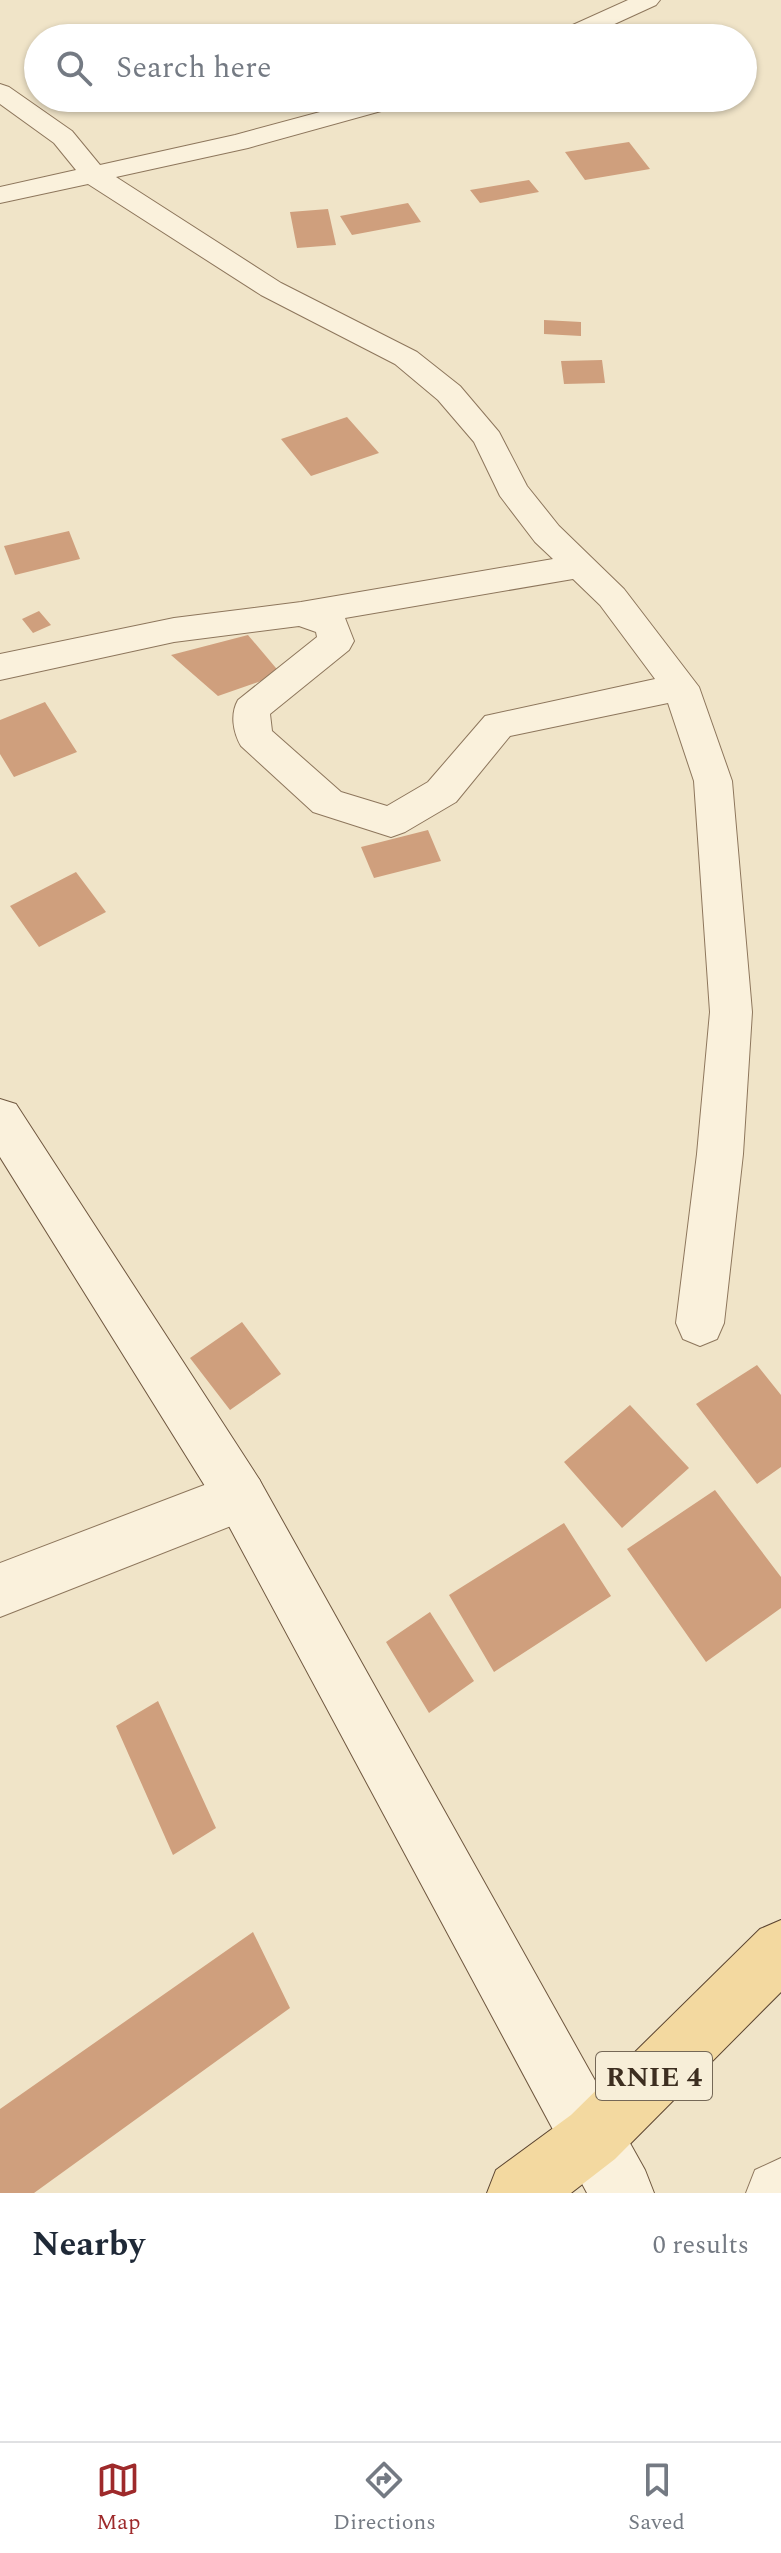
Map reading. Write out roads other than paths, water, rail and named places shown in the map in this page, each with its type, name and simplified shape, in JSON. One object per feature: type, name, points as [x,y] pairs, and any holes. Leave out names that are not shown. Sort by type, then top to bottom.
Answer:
[{"type":"main road","name":"RNIE 4","points":[[519,2193],[593,2137],[781,1950]]},
{"type":"street","points":[[595,24],[648,0]]},
{"type":"street","points":[[0,92],[24,109]]},
{"type":"street","points":[[28,112],[63,137],[95,176],[271,289],[406,358],[449,393],[488,439],[512,489],[547,534],[612,597],[681,687],[713,781],[731,1012],[720,1154],[700,1323]]},
{"type":"street","points":[[0,195],[95,176],[357,112]]},
{"type":"street","points":[[0,667],[174,630],[301,614],[580,566]]},
{"type":"street","points":[[301,614],[331,625],[336,641],[251,709],[254,736],[327,802],[391,822],[442,792],[498,725],[681,687]]},
{"type":"street","points":[[0,1118],[241,1497],[622,2193]]},
{"type":"street","points":[[0,1590],[241,1497]]}]
